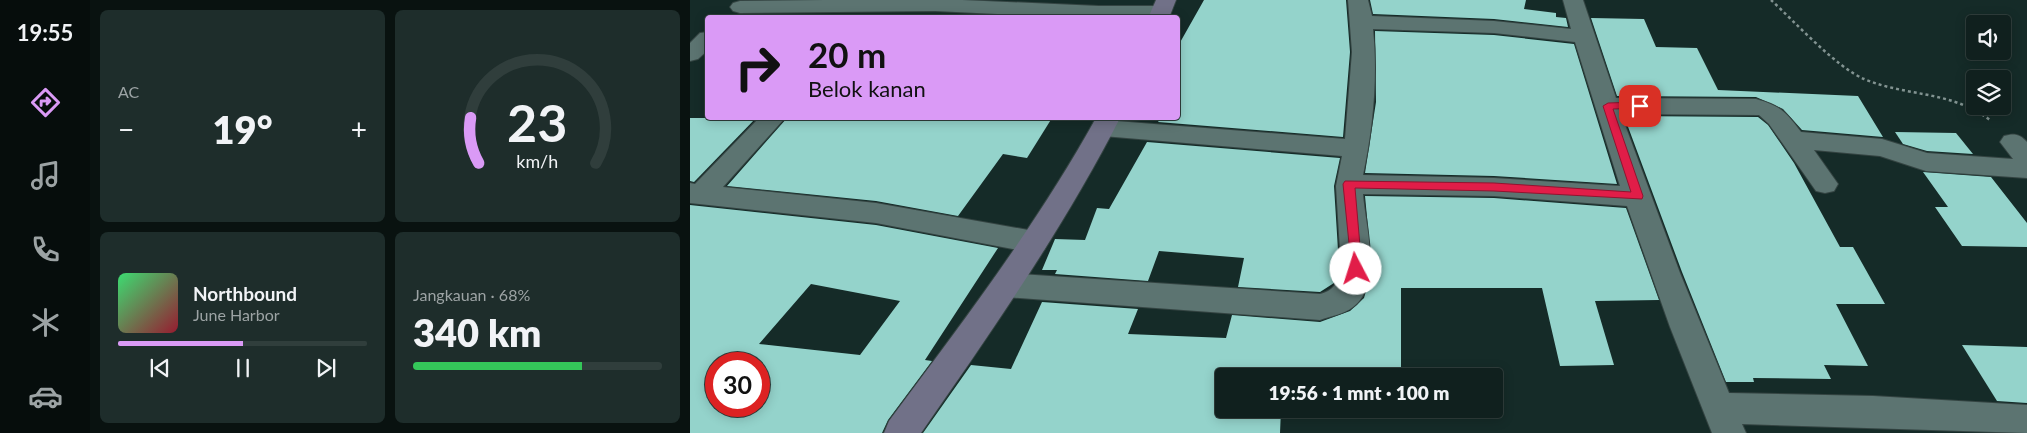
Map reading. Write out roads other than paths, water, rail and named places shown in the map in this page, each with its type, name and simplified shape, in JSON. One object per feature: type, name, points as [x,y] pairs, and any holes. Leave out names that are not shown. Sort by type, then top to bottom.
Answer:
[{"type":"street","points":[[1573,0],[1638,196],[1724,421],[1838,410],[2027,421]]},
{"type":"street","points":[[739,8],[852,3],[1099,12],[1162,10]]},
{"type":"street","points":[[1006,285],[1320,307],[1335,303],[1348,293],[1356,269],[1349,184],[1357,149],[1362,68],[1360,11],[1584,37]]},
{"type":"street","points":[[690,54],[705,41]]},
{"type":"street","points":[[1608,106],[1756,108],[1767,110],[1778,118],[1825,184]]},
{"type":"street","points":[[695,194],[771,120]]},
{"type":"street","points":[[901,433],[1006,285],[1034,242],[1105,122],[1357,149]]},
{"type":"street","points":[[1795,140],[1882,148],[1926,162],[2027,169]]},
{"type":"street","points":[[1349,184],[1494,187],[1638,196]]},
{"type":"street","points":[[695,194],[876,213],[1034,242]]}]
